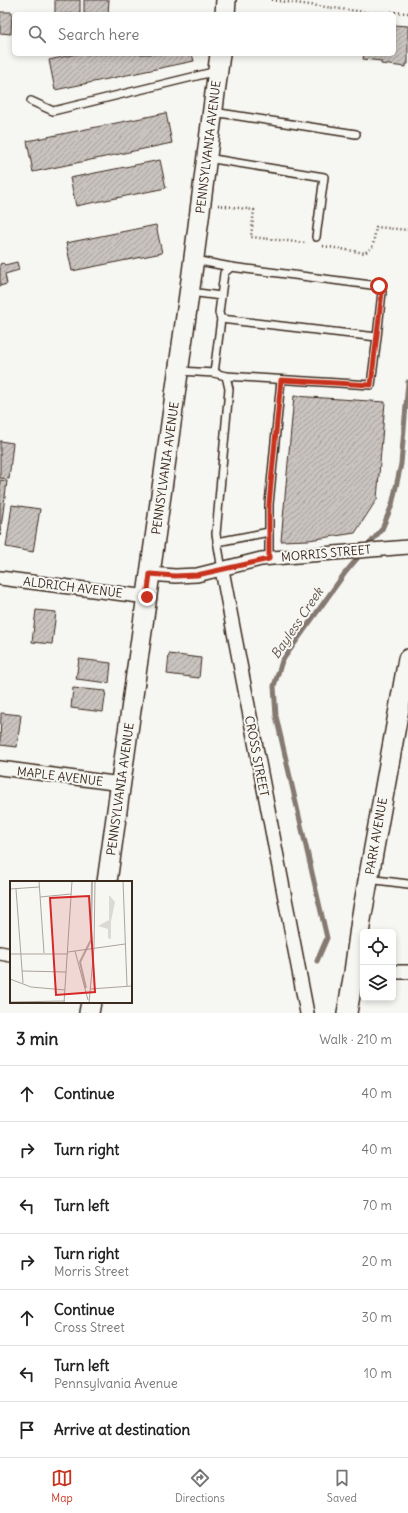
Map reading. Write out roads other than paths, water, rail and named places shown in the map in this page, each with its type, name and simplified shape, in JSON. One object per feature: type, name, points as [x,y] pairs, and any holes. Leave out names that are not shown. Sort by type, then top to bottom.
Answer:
[{"type":"street","points":[[225,12],[226,0]]},
{"type":"street","name":"PENNSYLVANIA AVENUE","points":[[107,881],[190,292],[219,62]]},
{"type":"street","name":"MORRIS STREET","points":[[222,570],[269,559],[352,550],[408,546]]},
{"type":"street","points":[[150,574],[175,576],[197,575],[222,570]]},
{"type":"street","name":"CROSS STREET","points":[[222,570],[307,1013]]},
{"type":"street","name":"ALDRICH AVENUE","points":[[0,578],[147,597]]},
{"type":"street","name":"PARK AVENUE","points":[[347,1013],[359,972],[360,920],[408,659]]},
{"type":"street","name":"MAPLE AVENUE","points":[[0,768],[120,784]]},
{"type":"street","points":[[0,953],[10,955]]},
{"type":"street","points":[[396,972],[408,972]]},
{"type":"street","points":[[89,1013],[91,1003]]},
{"type":"lane","points":[[31,101],[53,111],[219,62]]},
{"type":"lane","points":[[212,112],[356,134]]},
{"type":"lane","points":[[207,158],[324,177],[316,237]]},
{"type":"lane","points":[[179,371],[214,373],[226,376],[371,385],[382,292],[379,286],[230,267],[194,260]]},
{"type":"lane","points":[[214,373],[224,272],[230,267]]},
{"type":"lane","points":[[190,292],[221,296]]},
{"type":"lane","points":[[220,319],[377,337]]},
{"type":"lane","points":[[222,570],[216,534],[229,389],[226,376]]},
{"type":"lane","points":[[269,559],[269,504],[281,380]]},
{"type":"lane","points":[[217,542],[269,532]]},
{"type":"lane","points":[[368,879],[408,884]]},
{"type":"waterway","name":"Bayless Creek","points":[[317,961],[327,938],[276,716],[274,686],[282,661],[345,573],[382,529],[392,505],[401,464],[408,382]]}]
